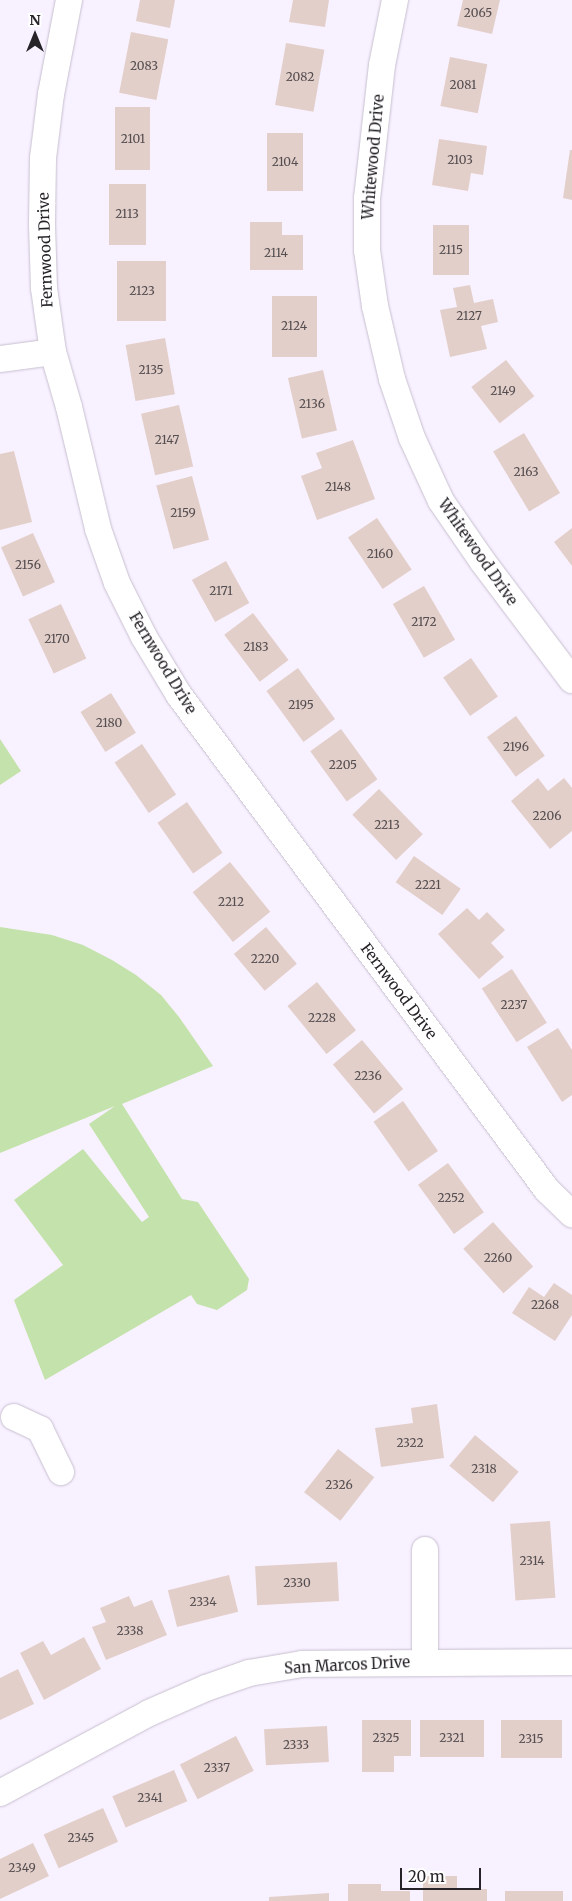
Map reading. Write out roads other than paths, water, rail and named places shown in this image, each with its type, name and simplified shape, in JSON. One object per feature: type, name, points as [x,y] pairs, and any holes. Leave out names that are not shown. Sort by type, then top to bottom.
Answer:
[{"type":"street","name":"Fernwood Drive","points":[[69,0],[51,94],[44,158],[42,225],[44,288],[53,352],[69,407],[98,529],[117,583],[144,637],[179,695],[548,1190],[572,1214]]},
{"type":"street","name":"Whitewood Drive","points":[[395,0],[382,65],[366,198],[366,250],[375,306],[392,379],[412,438],[441,501],[483,562],[572,680]]},
{"type":"street","points":[[0,359],[53,352]]},
{"type":"street","points":[[14,1417],[40,1429],[61,1472]]},
{"type":"street","points":[[425,1550],[425,1662]]},
{"type":"street","name":"San Marcos Drive","points":[[0,1793],[149,1714],[206,1688],[249,1674],[302,1664],[572,1662]]}]
